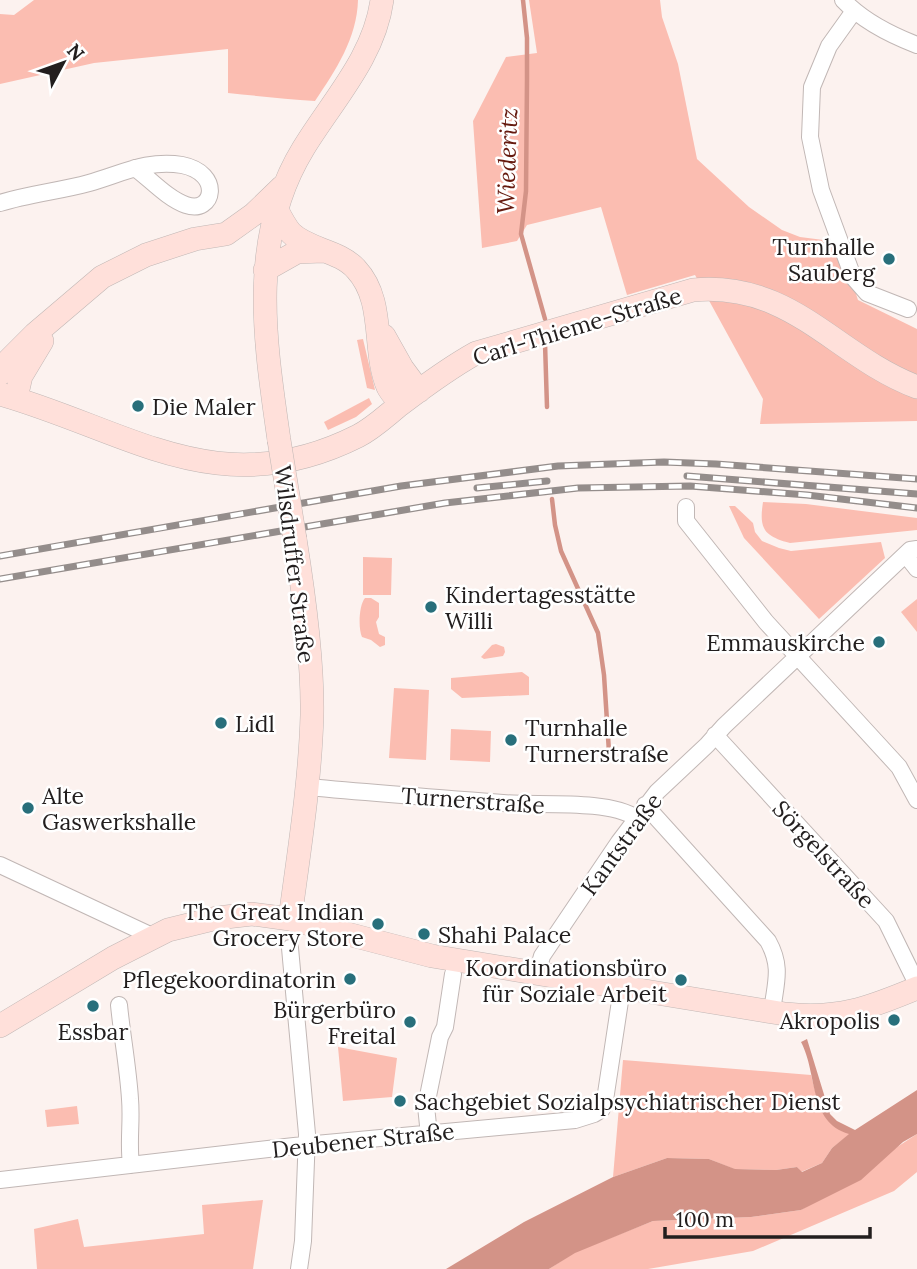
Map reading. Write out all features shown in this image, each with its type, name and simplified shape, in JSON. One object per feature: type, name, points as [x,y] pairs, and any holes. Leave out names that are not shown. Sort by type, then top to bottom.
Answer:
[{"type":"main road","name":"Wilsdruffer Straße","points":[[369,40],[372,0]]},
{"type":"main road","name":"Wilsdruffer Straße","points":[[290,919],[308,787],[311,688],[301,578],[264,330],[267,247],[286,182],[302,151],[349,84],[376,27],[382,0]]},
{"type":"main road","name":"Wilsdruffer Straße","points":[[0,374],[15,354],[102,277],[146,254],[226,233],[254,215],[286,182]]},
{"type":"main road","points":[[277,210],[289,232],[356,268],[366,283],[379,327],[389,388],[410,398]]},
{"type":"main road","points":[[226,233],[249,240],[265,270],[297,252],[327,251]]},
{"type":"main road","name":"Carl-Thieme-Straße","points":[[8,396],[169,455],[207,463],[232,464],[300,457],[331,449],[362,434],[448,369],[487,349],[693,290],[714,288],[743,292],[782,305],[885,373],[917,387]]},
{"type":"main road","name":"Wilsdruffer Straße","points":[[8,396],[63,310]]},
{"type":"main road","points":[[0,1026],[154,937],[184,925],[252,914],[290,919],[417,953],[622,988],[773,1006],[799,1016],[840,1015],[870,1007],[917,986]]},
{"type":"street","points":[[908,309],[867,293],[853,277],[821,190],[810,137],[812,87],[848,6],[902,39],[917,45]]},
{"type":"street","points":[[0,203],[91,182],[135,167]]},
{"type":"street","points":[[686,507],[686,521],[766,622],[899,767],[917,800]]},
{"type":"street","points":[[911,552],[917,569]]},
{"type":"street","name":"Kantstraße","points":[[537,974],[542,956],[640,812],[715,735],[911,552]]},
{"type":"street","name":"Sörgelstraße","points":[[715,735],[886,922],[917,986]]},
{"type":"street","name":"Turnerstraße","points":[[308,787],[640,812],[759,931],[776,956],[778,974],[773,1006]]},
{"type":"street","points":[[0,865],[154,937]]},
{"type":"street","points":[[290,948],[306,1145],[303,1241],[299,1269]]},
{"type":"street","points":[[429,1135],[426,1106],[440,1037],[445,1027],[453,974]]},
{"type":"street","name":"Deubener Straße","points":[[0,1180],[306,1145],[575,1120],[602,1109],[622,988]]},
{"type":"street","points":[[119,1005],[130,1097],[131,1120],[128,1137],[131,1165]]},
{"type":"shaded area","points":[[34,0],[358,0],[349,40],[338,65],[315,101],[228,93],[228,49],[94,63],[0,84],[0,14],[14,15]]},
{"type":"shaded area","points":[[529,0],[660,0],[662,17],[678,64],[697,159],[749,207],[782,230],[800,237],[839,242],[858,300],[917,329],[917,421],[760,424],[763,399],[695,275],[627,295],[601,207],[527,225],[517,241],[482,248],[473,121],[506,57],[537,53]]},
{"type":"shaded area","points":[[363,339],[375,390],[367,388],[357,340]]},
{"type":"shaded area","points":[[369,398],[372,404],[356,417],[328,430],[324,422]]},
{"type":"shaded area","points":[[763,502],[806,504],[917,518],[917,530],[790,543],[765,530],[762,518]]},
{"type":"shaded area","points":[[729,506],[735,506],[753,523],[755,532],[762,541],[779,548],[791,551],[881,542],[885,558],[819,619],[744,538]]},
{"type":"shaded area","points":[[363,557],[392,558],[391,595],[363,595]]},
{"type":"shaded area","points":[[365,598],[379,603],[379,617],[376,622],[379,634],[385,637],[385,645],[380,647],[362,637],[360,611]]},
{"type":"shaded area","points":[[917,599],[917,632],[901,612]]},
{"type":"shaded area","points":[[492,645],[504,647],[503,656],[484,659],[481,657]]},
{"type":"shaded area","points":[[522,672],[529,677],[529,695],[462,698],[451,689],[451,678]]},
{"type":"shaded area","points":[[394,688],[429,690],[426,760],[389,758]]},
{"type":"shaded area","points":[[451,729],[491,731],[490,762],[450,760]]},
{"type":"shaded area","points":[[807,1039],[830,1114],[837,1121],[855,1130],[917,1090],[917,1134],[903,1142],[861,1180],[801,1210],[751,1217],[653,1221],[575,1253],[549,1269],[446,1269],[524,1222],[613,1177],[667,1158],[709,1159],[735,1169],[776,1170],[797,1167],[802,1172],[822,1163],[832,1148],[849,1134],[836,1128],[820,1108],[801,1042]]},
{"type":"shaded area","points":[[338,1047],[397,1058],[392,1097],[343,1101]]},
{"type":"shaded area","points":[[623,1060],[811,1075],[820,1110],[850,1134],[832,1148],[822,1163],[801,1172],[797,1167],[776,1170],[734,1169],[709,1159],[667,1158],[613,1177]]},
{"type":"shaded area","points":[[77,1106],[79,1124],[47,1127],[45,1110]]},
{"type":"shaded area","points":[[917,1134],[917,1172],[894,1191],[753,1251],[648,1269],[549,1269],[575,1252],[653,1221],[751,1217],[801,1210]]},
{"type":"shaded area","points":[[263,1200],[253,1269],[37,1269],[34,1229],[78,1219],[84,1247],[204,1234],[202,1205]]},
{"type":"waterway","name":"Wiederitz","points":[[523,0],[527,79],[526,191],[521,234],[545,319]]},
{"type":"waterway","name":"Wiederitz","points":[[545,343],[547,407]]},
{"type":"waterway","name":"Wiederitz","points":[[552,499],[561,551],[598,633],[604,675],[609,752]]},
{"type":"railway","points":[[0,556],[401,486],[558,466],[664,462],[917,479]]},
{"type":"railway","points":[[687,476],[917,494]]},
{"type":"railway","points":[[477,488],[547,481]]},
{"type":"railway","points":[[0,579],[445,503],[578,488],[690,486],[807,495],[917,508]]},
{"type":"place","name":"Turnhalle Sauberg","points":[[889,259]]},
{"type":"place","name":"Die Maler","points":[[138,406]]},
{"type":"place","name":"Kindertagesstätte Willi","points":[[431,607]]},
{"type":"place","name":"Emmauskirche","points":[[879,642]]},
{"type":"place","name":"Lidl","points":[[221,723]]},
{"type":"place","name":"Turnhalle Turnerstraße","points":[[511,740]]},
{"type":"place","name":"Alte Gaswerkshalle","points":[[28,808]]},
{"type":"place","name":"The Great Indian Grocery Store","points":[[378,924]]},
{"type":"place","name":"Shahi Palace","points":[[424,934]]},
{"type":"place","name":"Pflegekoordinatorin","points":[[350,979]]},
{"type":"place","name":"Koordinationsbüro für Soziale Arbeit","points":[[681,980]]},
{"type":"place","name":"Essbar","points":[[93,1006]]},
{"type":"place","name":"Akropolis","points":[[894,1020]]},
{"type":"place","name":"Bürgerbüro Freital","points":[[410,1022]]},
{"type":"place","name":"Sachgebiet Sozialpsychiatrischer Dienst","points":[[400,1101]]}]
